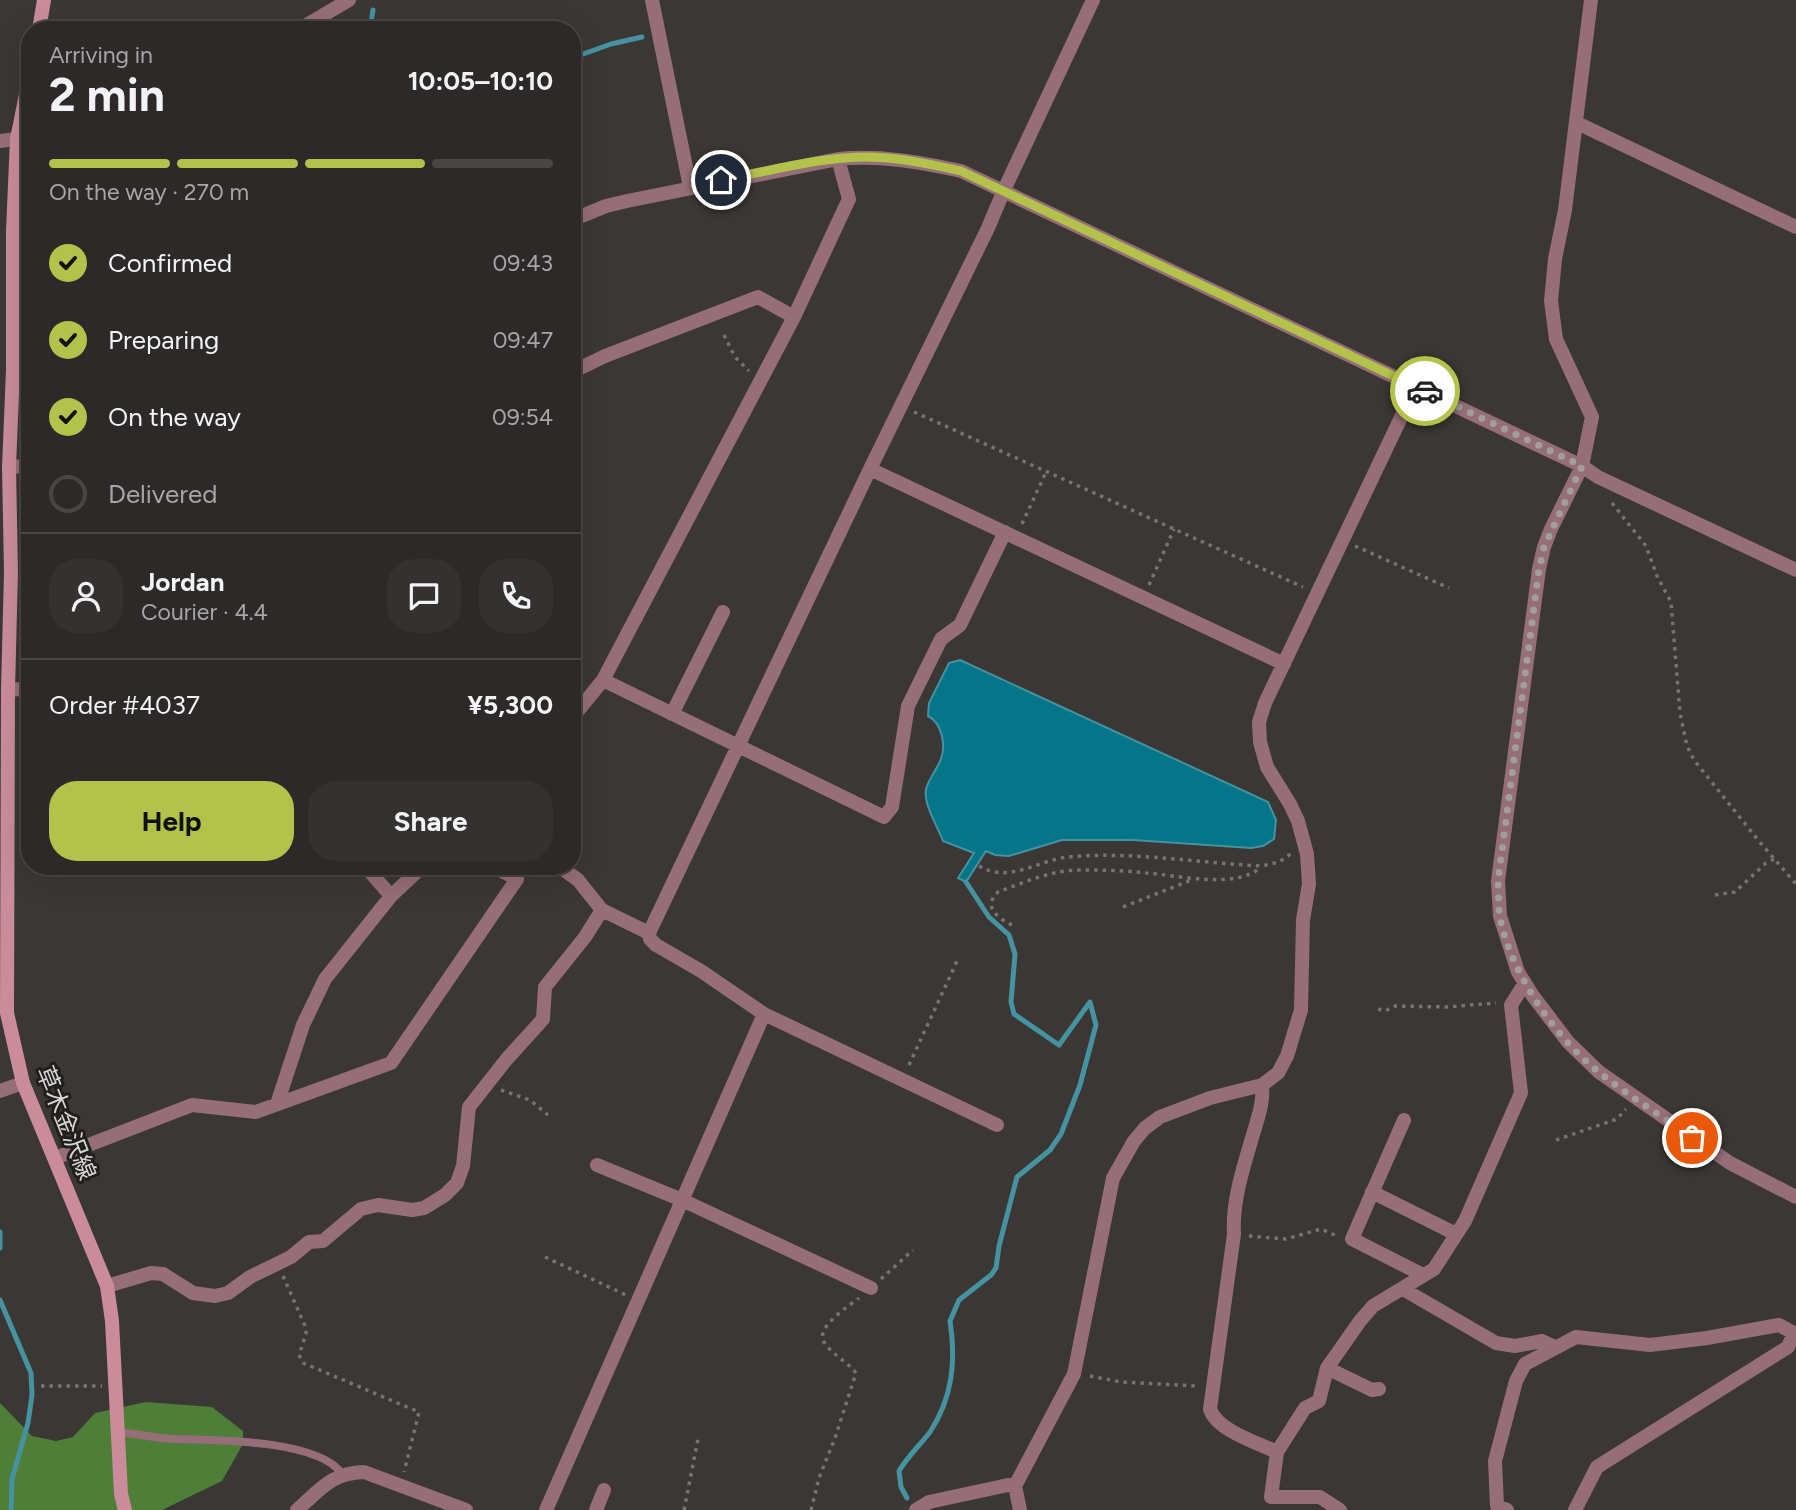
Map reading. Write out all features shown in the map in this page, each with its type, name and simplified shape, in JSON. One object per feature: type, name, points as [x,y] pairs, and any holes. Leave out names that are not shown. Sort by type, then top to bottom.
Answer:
[{"type":"main road","points":[[40,21],[44,0]]},
{"type":"main road","name":"草木金沢線","points":[[21,157],[13,231],[13,370],[9,467],[11,572],[7,1013],[23,1083],[107,1286],[112,1321],[121,1494],[125,1510]]},
{"type":"street","points":[[313,21],[349,0]]},
{"type":"street","points":[[652,0],[690,187]]},
{"type":"street","points":[[998,1125],[764,1014],[701,971],[656,945],[650,939],[649,933],[988,228],[1093,0]]},
{"type":"street","points":[[1591,0],[1577,122],[1551,301],[1556,339],[1592,417],[1582,466],[1544,547],[1498,881],[1500,916],[1510,951],[1525,983],[1568,1042],[1599,1072],[1730,1163],[1796,1197]]},
{"type":"street","points":[[1577,122],[1796,227]]},
{"type":"street","points":[[0,141],[21,138]]},
{"type":"street","points":[[581,216],[606,206],[690,187],[838,159],[864,157],[912,160],[961,171],[1416,386],[1582,466],[1598,477],[1796,570]]},
{"type":"street","points":[[581,707],[603,680],[794,317],[849,200],[838,159]]},
{"type":"street","points":[[581,368],[758,297],[794,317]]},
{"type":"street","points":[[1020,1510],[1015,1486],[1075,1370],[1113,1178],[1133,1141],[1160,1117],[1210,1098],[1262,1085],[1278,1073],[1287,1056],[1301,1010],[1303,920],[1309,884],[1298,821],[1267,767],[1260,742],[1259,722],[1265,703],[1416,386]]},
{"type":"street","points":[[9,467],[21,466]]},
{"type":"street","points":[[870,469],[1284,664]]},
{"type":"street","points":[[603,680],[884,817],[892,807],[908,706],[941,639],[960,625],[1010,535]]},
{"type":"street","points":[[672,714],[723,612]]},
{"type":"street","points":[[8,690],[21,689]]},
{"type":"street","points":[[373,875],[391,896]]},
{"type":"street","points":[[277,1104],[303,1026],[325,979],[391,896],[413,875]]},
{"type":"street","points":[[55,1157],[192,1105],[256,1112],[391,1063],[517,879],[510,875]]},
{"type":"street","points":[[571,875],[602,910],[649,933]]},
{"type":"street","points":[[107,1286],[151,1273],[163,1274],[193,1293],[215,1296],[228,1293],[250,1277],[278,1265],[309,1242],[323,1241],[361,1209],[378,1205],[412,1210],[424,1208],[445,1195],[457,1183],[464,1166],[469,1107],[543,1019],[545,988],[585,937],[602,910]]},
{"type":"street","points":[[1340,1510],[1320,1497],[1271,1497],[1278,1452],[1305,1408],[1319,1401],[1328,1368],[1339,1349],[1373,1306],[1434,1269],[1465,1221],[1521,1093],[1511,1005],[1525,983]]},
{"type":"street","points":[[546,1510],[764,1014]]},
{"type":"street","points":[[0,1091],[23,1083]]},
{"type":"street","points":[[1262,1085],[1264,1098],[1245,1161],[1233,1216],[1234,1234],[1210,1409],[1213,1418],[1233,1432],[1278,1452]]},
{"type":"street","points":[[1404,1120],[1352,1239],[1423,1275]]},
{"type":"street","points":[[597,1165],[682,1200],[872,1288]]},
{"type":"street","points":[[1372,1192],[1456,1234]]},
{"type":"street","points":[[1403,1289],[1496,1343],[1515,1346],[1542,1341],[1555,1348]]},
{"type":"street","points":[[1507,1510],[1497,1506],[1495,1461],[1516,1381],[1525,1364],[1576,1336],[1650,1345],[1779,1325],[1794,1333],[1788,1348],[1597,1467],[1575,1510]]},
{"type":"street","points":[[1328,1368],[1372,1390],[1379,1389]]},
{"type":"street","points":[[297,1510],[331,1480],[342,1474],[364,1472],[466,1510]]},
{"type":"street","points":[[916,1510],[929,1502],[1008,1485],[1015,1486]]},
{"type":"street","points":[[596,1510],[604,1490]]},
{"type":"lane","points":[[119,1432],[170,1439],[215,1438],[299,1450],[338,1466],[342,1474]]},
{"type":"path","points":[[724,335],[742,366],[762,376]]},
{"type":"path","points":[[901,406],[1318,594]]},
{"type":"path","points":[[1010,535],[1046,472]]},
{"type":"path","points":[[1598,477],[1599,486],[1646,546],[1657,576],[1671,602],[1677,687],[1686,746],[1694,760],[1796,884]]},
{"type":"path","points":[[1143,597],[1174,529]]},
{"type":"path","points":[[1343,541],[1449,588]]},
{"type":"path","points":[[979,866],[986,870],[1011,873],[1066,858],[1118,857],[1262,866],[1279,862],[1304,844]]},
{"type":"path","points":[[1715,895],[1735,892],[1766,863],[1774,859]]},
{"type":"path","points":[[1012,925],[998,918],[993,912],[993,896],[1060,872],[1142,872],[1194,878],[1230,878],[1247,876],[1262,866]]},
{"type":"path","points":[[1123,907],[1194,878]]},
{"type":"path","points":[[902,1080],[958,959]]},
{"type":"path","points":[[1378,1009],[1385,1012],[1395,1006],[1446,1007],[1513,1001]]},
{"type":"path","points":[[488,1083],[519,1098],[530,1100],[548,1115]]},
{"type":"path","points":[[1556,1140],[1617,1119],[1636,1099]]},
{"type":"path","points":[[1234,1234],[1286,1239],[1321,1230],[1352,1239]]},
{"type":"path","points":[[811,1510],[819,1478],[856,1373],[823,1341],[825,1325],[872,1288],[912,1250]]},
{"type":"path","points":[[545,1257],[638,1301]]},
{"type":"path","points":[[278,1265],[306,1328],[299,1355],[303,1363],[419,1412],[401,1485]]},
{"type":"path","points":[[1075,1370],[1121,1382],[1213,1388]]},
{"type":"path","points":[[41,1386],[116,1386]]},
{"type":"path","points":[[684,1510],[698,1439]]},
{"type":"green space","points":[[146,1402],[212,1407],[243,1431],[243,1444],[222,1481],[162,1510],[0,1510],[0,1403],[32,1436],[56,1441],[73,1437],[95,1413]]},
{"type":"water","points":[[960,660],[1268,802],[1276,820],[1274,839],[1263,846],[1251,848],[1133,840],[1062,840],[1009,856],[986,851],[966,882],[958,878],[974,853],[943,841],[929,808],[926,789],[941,759],[943,747],[940,729],[928,716],[929,703],[949,663]]},
{"type":"waterway","points":[[371,21],[373,10]]},
{"type":"waterway","points":[[581,55],[642,37]]},
{"type":"waterway","points":[[907,1498],[901,1487],[899,1471],[930,1432],[948,1392],[953,1350],[950,1321],[959,1300],[996,1268],[1017,1177],[1050,1150],[1061,1134],[1080,1085],[1096,1025],[1090,1002],[1059,1045],[1014,1014],[1011,1002],[1015,954],[1009,935],[989,917],[966,882]]},
{"type":"waterway","points":[[0,1232],[0,1248]]},
{"type":"waterway","points":[[0,1300],[31,1373],[32,1395],[28,1423],[12,1479],[11,1510]]},
{"type":"way so far","points":[[1425,391],[1582,466],[1575,485],[1551,529],[1539,569],[1498,881],[1500,916],[1518,972],[1568,1042],[1599,1072],[1692,1138]]},
{"type":"route","points":[[721,180],[799,165],[864,157],[912,160],[961,171],[1425,391]]}]
